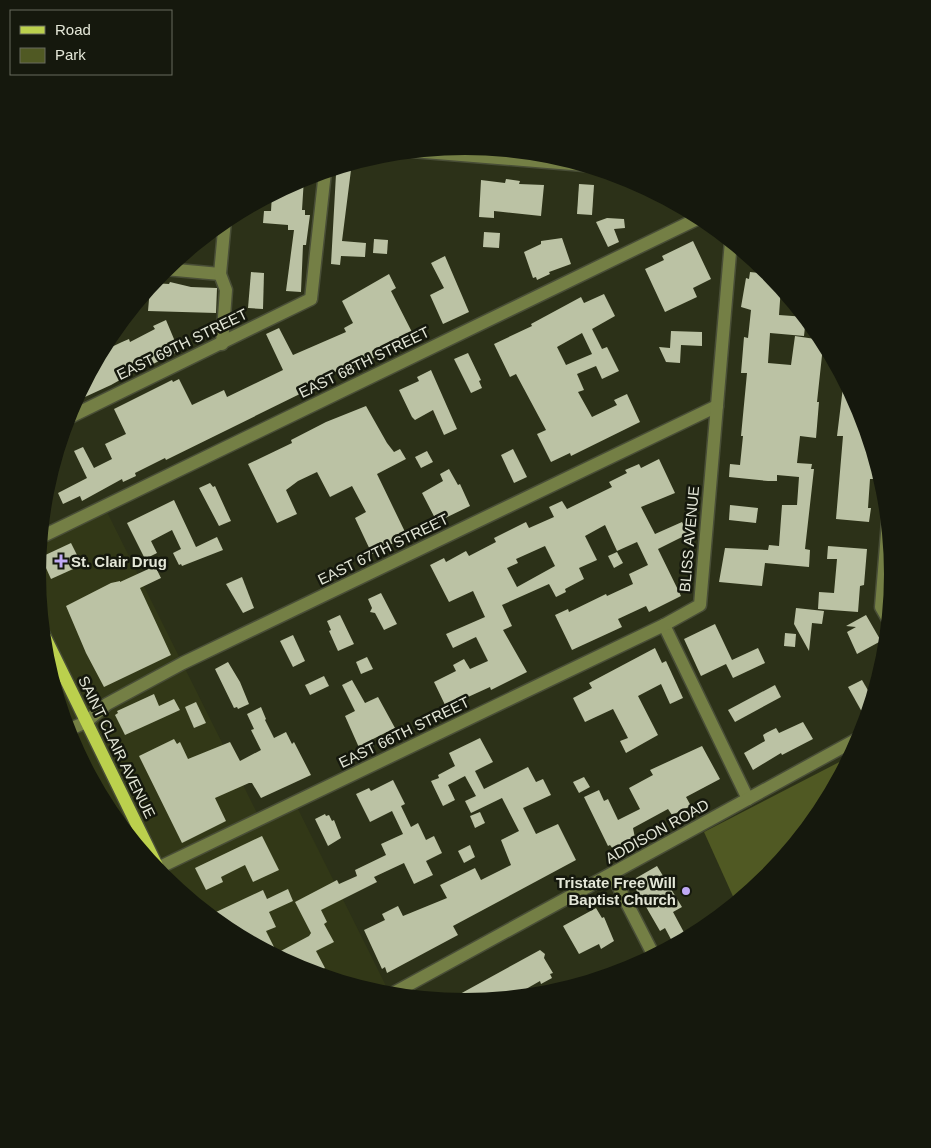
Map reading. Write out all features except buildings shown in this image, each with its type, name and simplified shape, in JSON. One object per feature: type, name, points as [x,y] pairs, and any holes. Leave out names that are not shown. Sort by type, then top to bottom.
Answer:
[{"type":"main road","name":"SAINT CLAIR AVENUE","points":[[54,657],[147,846]]},
{"type":"street","points":[[463,155],[537,161]]},
{"type":"street","name":"EAST 69TH STREET","points":[[78,413],[311,299],[324,180]]},
{"type":"street","name":"EAST 68TH STREET","points":[[48,533],[692,221]]},
{"type":"street","points":[[222,344],[226,290],[220,274],[224,231]]},
{"type":"street","name":"BLISS AVENUE","points":[[664,625],[700,605],[731,250]]},
{"type":"street","points":[[177,271],[220,274]]},
{"type":"street","name":"EAST 67TH STREET","points":[[75,727],[86,722],[107,704],[183,663],[717,406]]},
{"type":"street","points":[[883,610],[881,607],[885,563]]},
{"type":"street","points":[[664,625],[748,799]]},
{"type":"street","name":"EAST 66TH STREET","points":[[166,867],[664,625]]},
{"type":"street","name":"ADDISON ROAD","points":[[401,988],[849,744]]},
{"type":"street","points":[[612,874],[651,950]]},
{"type":"shaded area","points":[[104,506],[260,819],[295,803],[386,985],[357,979],[305,961],[280,950],[233,923],[189,889],[150,850],[133,829],[102,784],[89,759],[68,709],[54,656],[50,629],[46,574],[48,533]]},
{"type":"green space","points":[[841,761],[829,784],[798,829],[762,870],[733,897],[704,832]]},
{"type":"place","name":"St. Clair Drug","points":[[61,561]]},
{"type":"place","name":"Tristate Free Will Baptist Church","points":[[686,891]]}]
